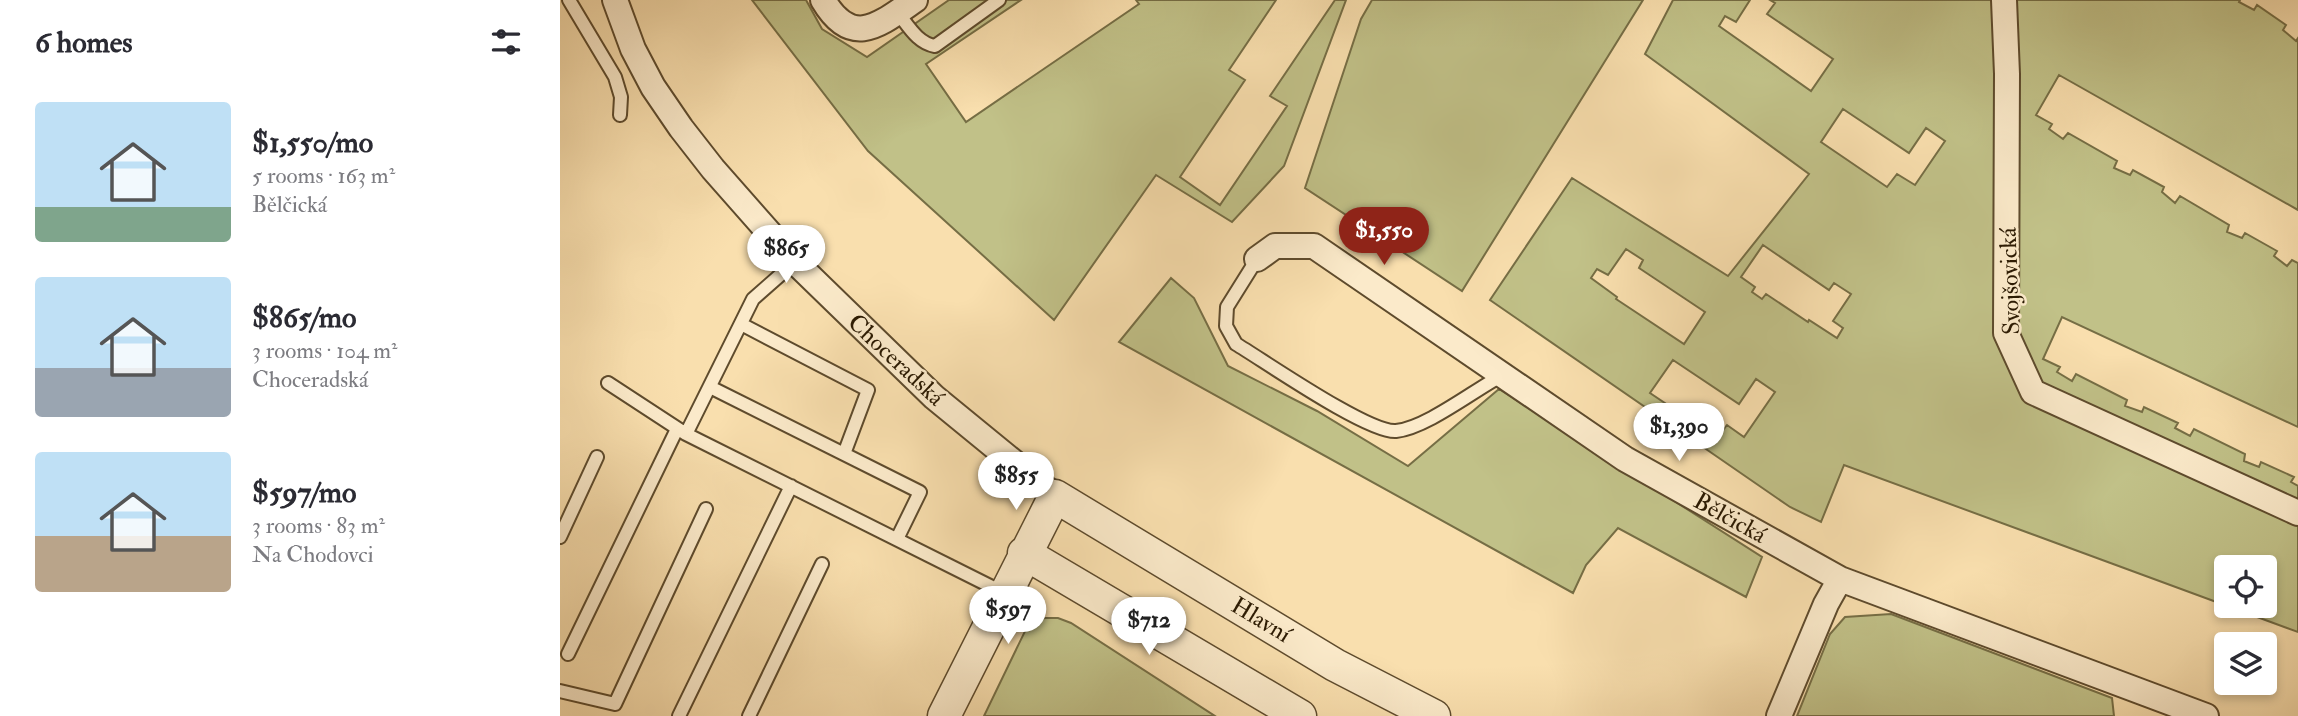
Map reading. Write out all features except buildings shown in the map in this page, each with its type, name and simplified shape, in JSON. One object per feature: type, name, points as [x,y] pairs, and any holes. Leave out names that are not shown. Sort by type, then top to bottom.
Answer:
[{"type":"street","name":"Choceradská","points":[[615,0],[633,50],[653,87],[681,128],[794,262],[933,397],[1055,496]]},
{"type":"street","points":[[823,0],[832,16],[843,25],[855,29],[867,29],[906,6]]},
{"type":"street","name":"Svojšovická","points":[[2004,0],[2007,74],[2007,333],[2033,392],[2298,513]]},
{"type":"street","name":"Bělčická","points":[[1257,259],[1275,246],[1314,246],[1625,459],[1840,579],[2206,716]]},
{"type":"street","points":[[944,716],[1055,496]]},
{"type":"street","name":"Hlavní","points":[[1055,496],[1335,665],[1434,716]]},
{"type":"street","points":[[1024,553],[1300,716]]},
{"type":"street","points":[[1779,716],[1826,604],[1840,579]]},
{"type":"lane","points":[[569,0],[615,77],[621,97],[620,115]]},
{"type":"lane","points":[[906,6],[919,39],[934,46],[999,0]]},
{"type":"lane","points":[[1257,259],[1227,307],[1226,326],[1236,344],[1368,425],[1396,431],[1426,421],[1501,376]]},
{"type":"lane","points":[[568,654],[682,431],[710,387],[753,299],[794,262]]},
{"type":"lane","points":[[741,324],[868,390],[844,454]]},
{"type":"lane","points":[[608,383],[682,431],[1005,593]]},
{"type":"lane","points":[[710,387],[920,492],[897,539]]},
{"type":"lane","points":[[560,537],[597,457]]},
{"type":"lane","points":[[679,716],[791,486]]},
{"type":"lane","points":[[560,691],[615,704],[706,509]]},
{"type":"lane","points":[[749,716],[822,564]]},
{"type":"green space","points":[[752,0],[806,0],[822,29],[867,57],[949,0],[1021,0],[926,64],[966,122],[1139,4],[1136,0],[1276,0],[1229,70],[1245,80],[1180,177],[1220,205],[1287,106],[1270,96],[1335,0],[1346,0],[1284,166],[1232,222],[1156,175],[1054,320],[868,151]]},
{"type":"green space","points":[[1372,0],[1643,0],[1462,291],[1305,188],[1361,19]]},
{"type":"green space","points":[[1673,0],[1750,0],[1736,22],[1725,16],[1719,26],[1811,91],[1833,59],[1767,14],[1775,3],[1770,0],[2240,0],[2239,2],[2254,10],[2257,5],[2286,25],[2283,30],[2296,41],[2298,38],[2298,210],[2059,75],[2036,115],[2052,124],[2049,129],[2063,139],[2068,133],[2117,161],[2114,168],[2130,175],[2133,170],[2164,187],[2162,192],[2175,203],[2180,196],[2229,225],[2227,232],[2242,238],[2245,233],[2277,251],[2274,256],[2287,266],[2292,260],[2298,263],[2298,427],[2062,317],[2043,359],[2060,367],[2057,372],[2072,381],[2076,374],[2127,400],[2125,406],[2142,412],[2144,407],[2178,423],[2175,428],[2190,436],[2194,429],[2245,454],[2244,461],[2259,467],[2261,462],[2294,477],[2291,482],[2298,486],[2298,632],[2260,618],[2277,618],[2277,555],[2214,555],[2214,602],[1844,465],[1821,522],[1790,507],[1490,300],[1572,178],[1728,276],[1809,174],[1645,54]],"holes":[[[1843,109],[1909,153],[1926,128],[1945,141],[1915,185],[1897,174],[1887,187],[1821,142]],[[1763,245],[1829,290],[1834,283],[1851,294],[1833,321],[1843,328],[1837,338],[1766,294],[1762,299],[1752,292],[1755,287],[1741,277]],[[1626,249],[1643,260],[1639,268],[1705,312],[1684,344],[1616,299],[1617,297],[1591,278],[1597,269],[1608,275]],[[1673,360],[1739,404],[1756,379],[1775,392],[1744,437],[1727,425],[1717,438],[1650,393]]]},
{"type":"green space","points":[[1171,278],[1194,298],[1228,366],[1317,411],[1408,466],[1499,389],[1762,557],[1746,597],[1618,528],[1586,565],[1573,593],[1119,342]]},
{"type":"green space","points":[[1891,614],[2112,698],[2114,716],[1797,716],[1830,634],[1845,617]]},
{"type":"green space","points":[[1058,618],[1071,623],[1215,716],[984,716],[1027,627],[1034,621]]}]
